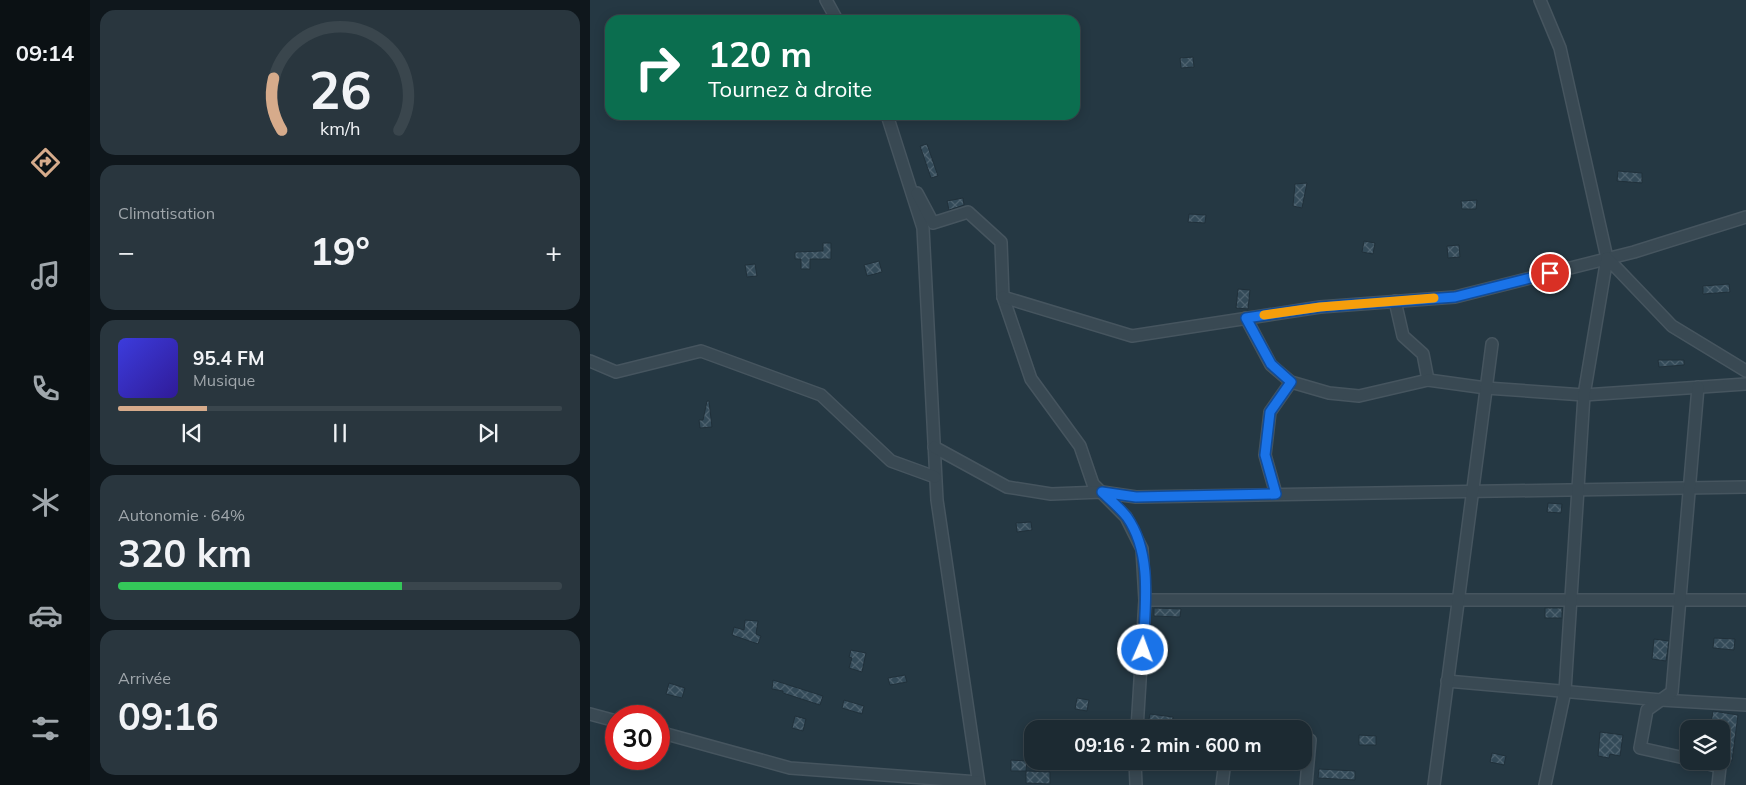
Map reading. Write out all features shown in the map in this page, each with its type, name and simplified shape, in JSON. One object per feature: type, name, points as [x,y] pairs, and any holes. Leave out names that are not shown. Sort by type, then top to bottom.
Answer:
[{"type":"street","points":[[826,0],[834,15]]},
{"type":"street","points":[[1540,0],[1560,48],[1607,258],[1584,395],[1565,691],[1545,785]]},
{"type":"street","points":[[670,735],[790,768],[978,784],[937,500],[923,228],[889,120]]},
{"type":"street","points":[[903,167],[934,223],[968,212],[1001,242],[1003,297],[1031,379],[1080,446],[1093,484],[1126,517],[1142,550],[1145,600],[1138,720]]},
{"type":"street","points":[[1003,297],[1132,336],[1320,307],[1455,297],[1607,258],[1746,218]]},
{"type":"street","points":[[1607,258],[1672,326],[1746,371]]},
{"type":"street","points":[[1395,301],[1403,336],[1423,354],[1428,380]]},
{"type":"street","points":[[1246,318],[1271,364],[1291,382],[1329,393],[1359,396],[1428,380],[1486,388],[1584,395],[1746,384]]},
{"type":"street","points":[[1434,785],[1492,344]]},
{"type":"street","points":[[590,361],[616,372],[701,351],[821,395],[891,461],[935,477]]},
{"type":"street","points":[[1276,494],[1265,455],[1270,412],[1291,382]]},
{"type":"street","points":[[1680,757],[1640,748],[1648,710],[1672,692],[1698,387]]},
{"type":"street","points":[[934,447],[1007,487],[1051,494],[1102,492],[1136,497],[1746,487]]},
{"type":"street","points":[[1145,600],[1746,600]]},
{"type":"street","points":[[1447,681],[1661,700],[1746,705]]},
{"type":"street","points":[[590,714],[605,718]]},
{"type":"street","points":[[1135,770],[1136,785]]},
{"type":"street","points":[[1222,785],[1224,770]]},
{"type":"street","points":[[1306,785],[1307,770]]},
{"type":"street","points":[[1718,785],[1720,770]]},
{"type":"building","points":[[1193,57],[1194,67],[1181,68],[1180,58]]},
{"type":"building","points":[[927,144],[938,176],[931,178],[920,146]]},
{"type":"building","points":[[1618,171],[1642,173],[1642,183],[1617,181]]},
{"type":"building","points":[[1307,183],[1302,208],[1293,206],[1295,184]]},
{"type":"building","points":[[963,198],[964,205],[949,210],[947,201]]},
{"type":"building","points":[[1477,200],[1476,209],[1462,209],[1461,201]]},
{"type":"building","points":[[1189,214],[1206,215],[1205,223],[1188,222]]},
{"type":"building","points":[[1364,241],[1375,243],[1373,254],[1362,252]]},
{"type":"building","points":[[823,243],[831,243],[831,259],[810,259],[810,269],[801,269],[801,259],[795,259],[795,252],[823,251]]},
{"type":"building","points":[[1459,245],[1460,257],[1448,258],[1447,246]]},
{"type":"building","points":[[879,261],[882,272],[867,276],[864,265]]},
{"type":"building","points":[[755,264],[757,276],[747,277],[745,265]]},
{"type":"building","points":[[1729,284],[1730,292],[1703,294],[1703,286]]},
{"type":"building","points":[[1238,289],[1250,290],[1248,309],[1236,308]]},
{"type":"building","points":[[1658,360],[1684,360],[1684,365],[1659,367]]},
{"type":"building","points":[[707,401],[709,401],[712,427],[700,428],[699,420],[703,420]]},
{"type":"building","points":[[1548,503],[1562,504],[1561,513],[1547,512]]},
{"type":"building","points":[[1031,522],[1032,530],[1017,532],[1016,523]]},
{"type":"building","points":[[1154,608],[1181,609],[1180,617],[1154,616]]},
{"type":"building","points":[[1545,608],[1562,608],[1562,618],[1545,618]]},
{"type":"building","points":[[745,620],[758,621],[756,634],[761,636],[758,644],[732,635],[734,627],[744,630]]},
{"type":"building","points":[[1714,638],[1735,639],[1734,650],[1713,648]]},
{"type":"building","points":[[1654,639],[1669,641],[1666,661],[1652,659]]},
{"type":"building","points":[[851,650],[866,653],[862,672],[849,668],[852,658],[849,657]]},
{"type":"building","points":[[905,675],[907,682],[890,685],[888,678]]},
{"type":"building","points":[[773,680],[823,696],[820,705],[783,693],[783,691],[772,689]]},
{"type":"building","points":[[669,683],[685,688],[682,698],[666,694]]},
{"type":"building","points":[[1077,698],[1089,700],[1087,711],[1075,709]]},
{"type":"building","points":[[844,700],[864,706],[862,714],[842,708]]},
{"type":"building","points":[[1713,711],[1738,715],[1732,761],[1730,761],[1730,720],[1712,720]]},
{"type":"building","points":[[1150,714],[1173,717],[1173,720],[1149,720]]},
{"type":"building","points":[[795,716],[806,719],[803,731],[792,728]]},
{"type":"building","points":[[1600,732],[1623,735],[1620,756],[1610,754],[1609,758],[1598,756]]},
{"type":"building","points":[[1359,735],[1376,736],[1376,745],[1359,745]]},
{"type":"building","points":[[1492,753],[1506,756],[1504,765],[1490,762]]},
{"type":"building","points":[[1011,760],[1024,761],[1024,770],[1026,771],[1011,771]]},
{"type":"building","points":[[1319,769],[1355,771],[1355,780],[1318,778]]},
{"type":"building","points":[[1026,771],[1050,772],[1050,784],[1026,783]]},
{"type":"slow traffic","points":[[1264,315],[1320,307],[1434,298]]},
{"type":"route","points":[[1143,650],[1145,600],[1142,550],[1126,517],[1102,492],[1136,497],[1276,494],[1265,455],[1270,412],[1291,382],[1271,364],[1246,318],[1320,307],[1455,297],[1550,273]]}]
